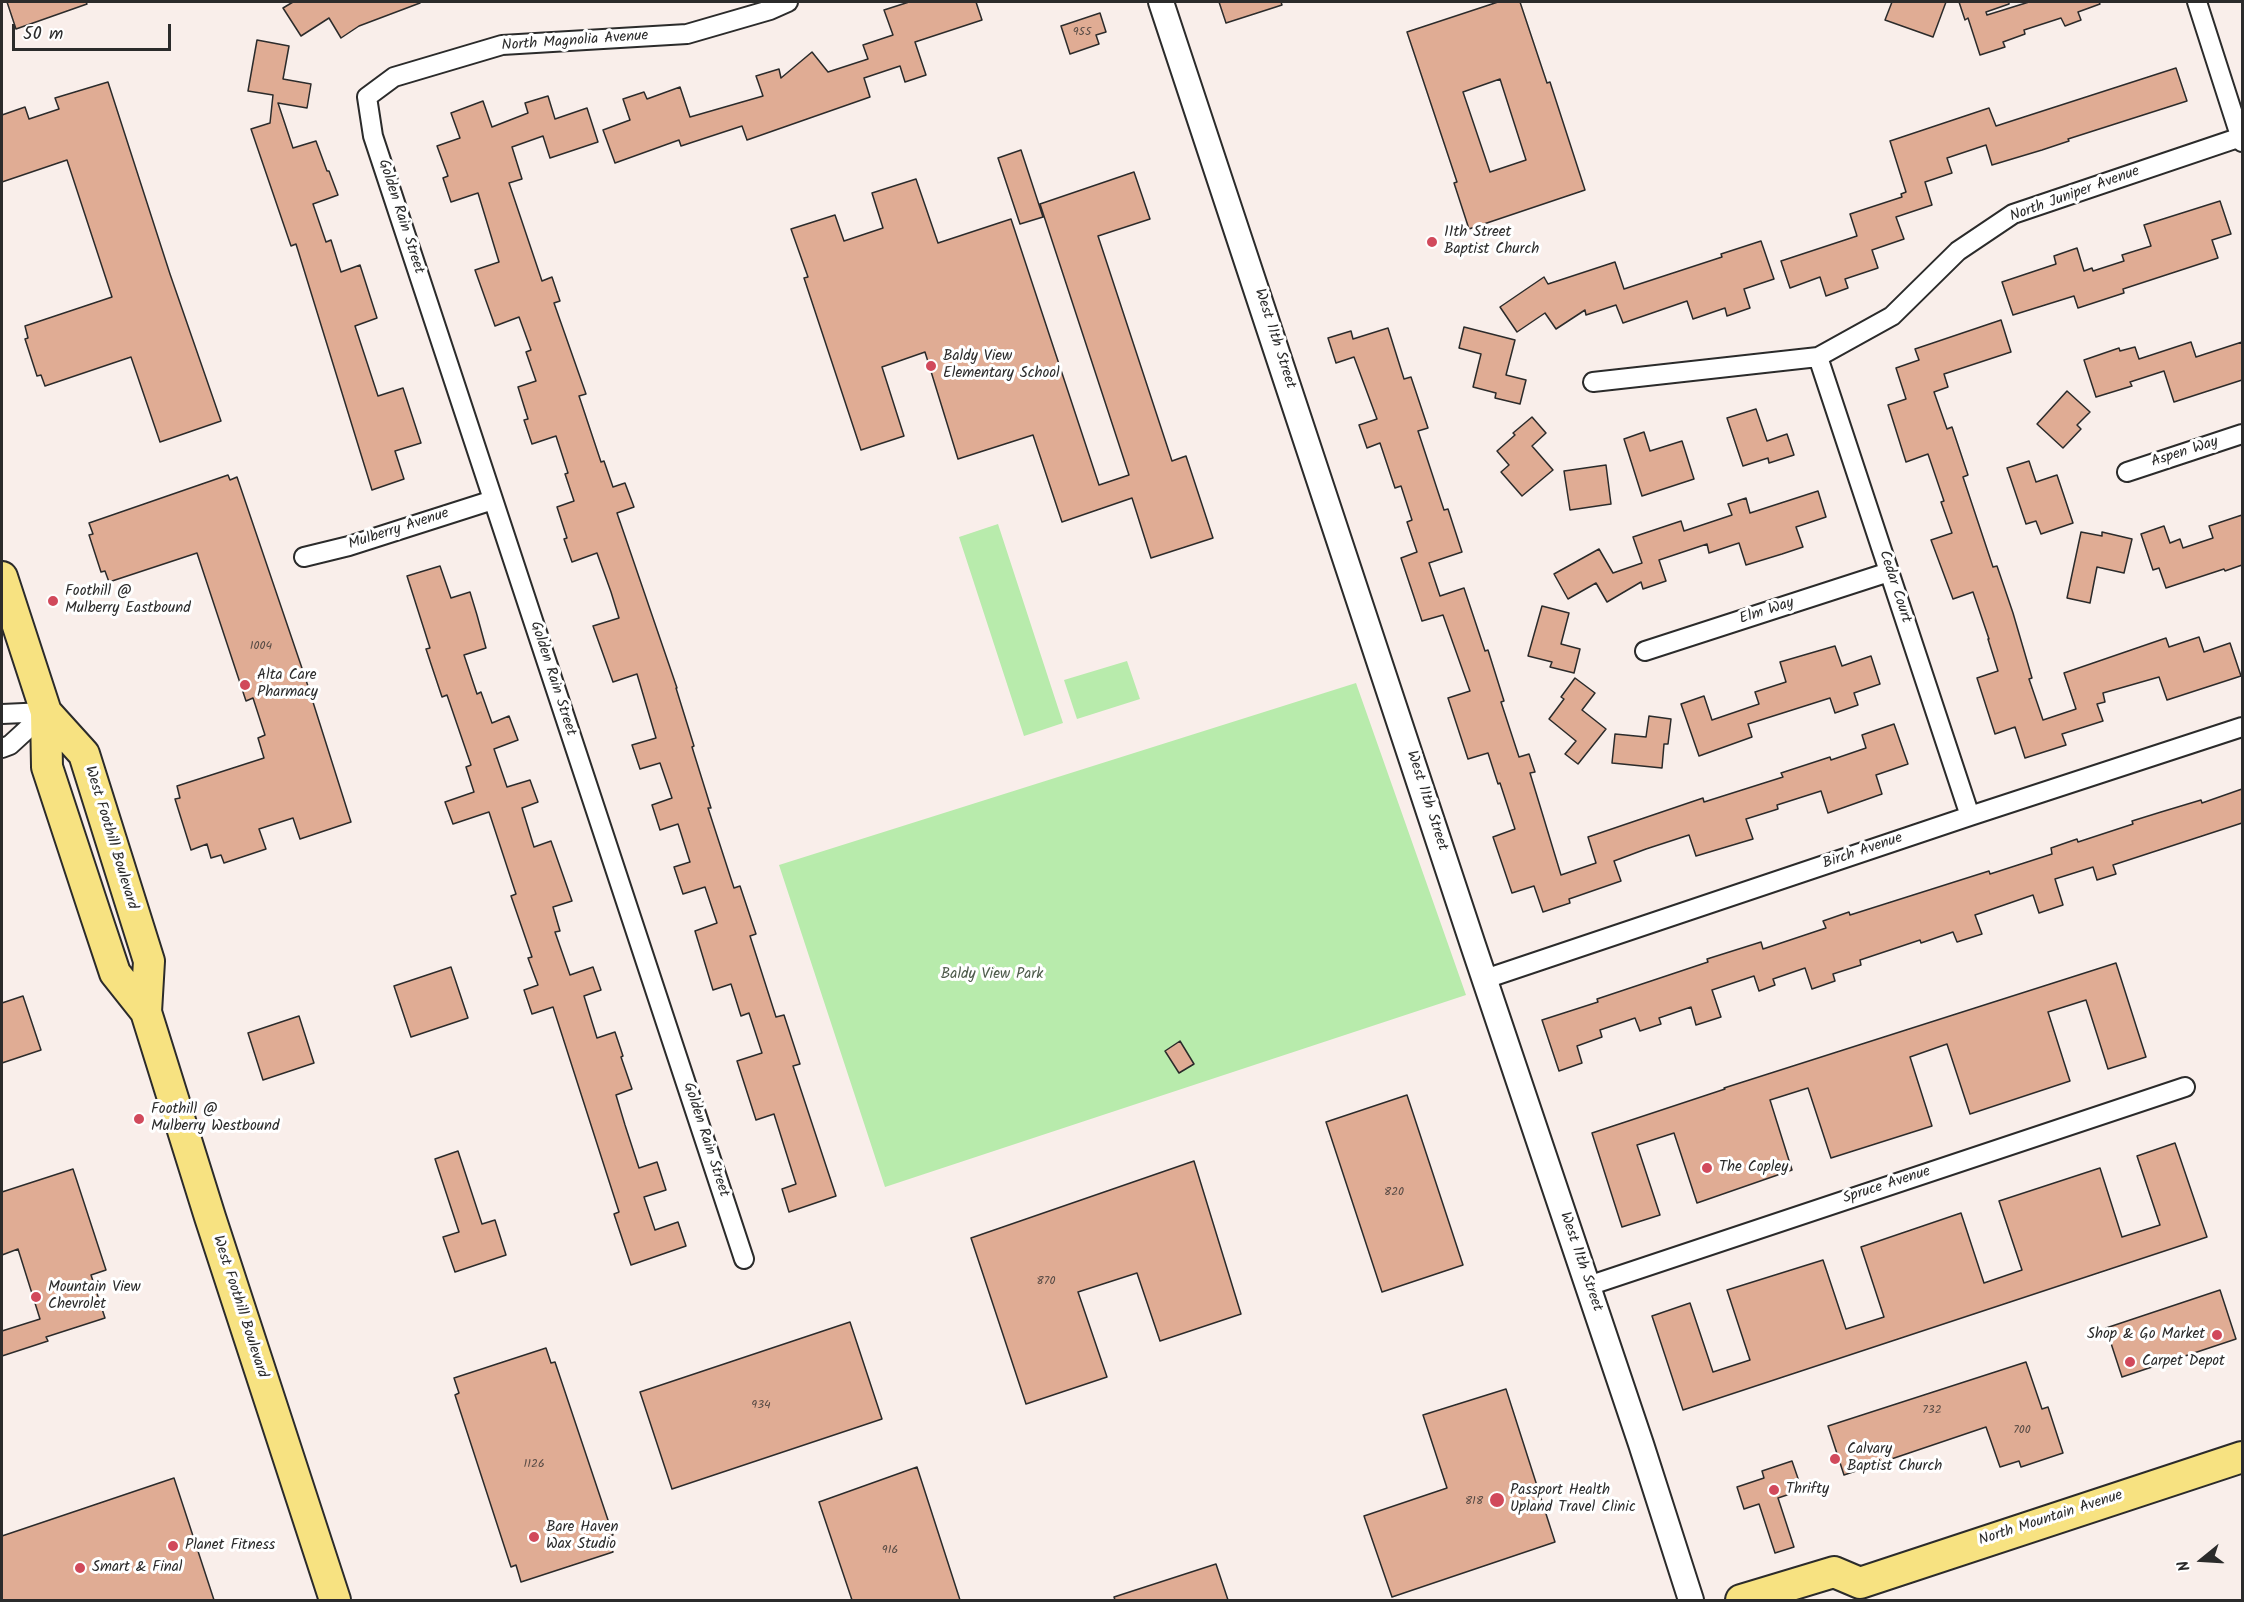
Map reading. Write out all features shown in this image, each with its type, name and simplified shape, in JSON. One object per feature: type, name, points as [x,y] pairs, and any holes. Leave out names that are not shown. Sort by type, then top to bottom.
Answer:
[{"type":"main road","name":"West Foothill Boulevard","points":[[2,577],[46,712],[47,767],[96,916],[115,973],[146,1012]]},
{"type":"main road","name":"West Foothill Boulevard","points":[[46,712],[84,754],[149,961],[146,1012],[206,1206],[335,1600]]},
{"type":"main road","name":"North Mountain Avenue","points":[[1740,1600],[1834,1572],[1855,1592],[2242,1457]]},
{"type":"street","name":"North Magnolia Avenue","points":[[367,97],[394,77],[502,45],[687,34],[770,10],[788,2]]},
{"type":"street","name":"West 11th Street","points":[[1161,2],[1691,1600]]},
{"type":"street","points":[[2197,2],[2242,140]]},
{"type":"street","name":"Golden Rain Street","points":[[367,97],[373,136],[744,1259]]},
{"type":"street","name":"North Juniper Avenue","points":[[1593,382],[1818,357],[1892,316],[1958,251],[2013,214],[2242,140]]},
{"type":"street","name":"Cedar Court","points":[[1818,357],[1970,816]]},
{"type":"street","name":"Aspen Way","points":[[2127,472],[2242,434]]},
{"type":"street","name":"Mulberry Avenue","points":[[304,557],[349,546],[493,500]]},
{"type":"street","name":"Elm Way","points":[[1645,651],[1889,572]]},
{"type":"street","points":[[2,714],[46,712]]},
{"type":"street","points":[[2,748],[10,746],[46,712]]},
{"type":"street","name":"Birch Avenue","points":[[1485,979],[1970,816],[2242,728]]},
{"type":"street","name":"Spruce Avenue","points":[[1588,1286],[2185,1087]]},
{"type":"green space","points":[[998,524],[1063,723],[1024,736],[959,537]]},
{"type":"green space","points":[[1127,661],[1140,699],[1077,719],[1064,680]]},
{"type":"green space","name":"Baldy View Park","points":[[1356,683],[1466,995],[885,1187],[779,865]]},
{"type":"building","points":[[7,2],[86,2],[87,4],[16,29]]},
{"type":"building","points":[[293,2],[420,3],[359,26],[341,38],[329,18],[301,36],[283,8]]},
{"type":"building","points":[[909,2],[976,2],[982,20],[915,42],[926,75],[905,82],[900,66],[864,78],[870,97],[747,140],[742,126],[681,146],[679,140],[615,163],[603,130],[630,120],[623,99],[644,92],[647,99],[680,87],[690,117],[763,96],[756,76],[779,69],[781,78],[812,52],[828,72],[868,59],[863,45],[893,35],[884,10]]},
{"type":"building","points":[[1219,2],[1281,2],[1282,5],[1226,23]]},
{"type":"building","points":[[1498,2],[1520,2],[1547,83],[1550,82],[1585,190],[1469,229],[1454,183],[1457,182],[1407,32]],"holes":[[[1500,79],[1526,160],[1490,172],[1463,92]]]},
{"type":"building","points":[[1892,2],[1946,2],[1933,37],[1885,20]]},
{"type":"building","points":[[1959,2],[2009,2],[2009,4],[1986,12],[1987,15],[2029,2],[2099,2],[2100,4],[2078,12],[2081,20],[2065,26],[2061,18],[2024,30],[2025,34],[2003,42],[2005,47],[1980,55],[1968,18],[1965,20]]},
{"type":"building","points":[[1100,13],[1106,32],[1096,35],[1099,44],[1070,54],[1061,26]]},
{"type":"building","points":[[257,40],[289,46],[283,79],[311,84],[307,108],[278,103],[293,148],[316,141],[338,195],[313,204],[326,242],[331,240],[341,272],[360,265],[377,318],[355,326],[378,396],[403,388],[421,443],[395,451],[404,479],[372,490],[296,244],[291,246],[251,129],[270,123],[273,95],[248,91]]},
{"type":"building","points":[[2176,68],[2187,101],[1992,165],[1986,145],[1947,158],[1952,173],[1925,182],[1932,205],[1896,217],[1904,239],[1872,250],[1878,268],[1845,279],[1848,288],[1826,296],[1820,277],[1790,288],[1781,261],[1857,236],[1850,214],[1902,197],[1901,194],[1906,192],[1890,141],[1989,108],[1996,126]]},
{"type":"building","points":[[108,82],[170,274],[221,421],[160,442],[131,357],[45,386],[41,375],[37,376],[25,339],[28,338],[25,326],[112,297],[67,160],[2,182],[2,115],[25,107],[29,119],[59,109],[55,98]]},
{"type":"building","points":[[548,96],[555,119],[587,108],[598,142],[550,158],[543,136],[512,147],[522,179],[509,183],[542,281],[552,277],[560,301],[554,303],[586,394],[579,396],[601,462],[604,461],[613,487],[625,483],[634,507],[617,513],[677,688],[711,808],[708,808],[734,888],[740,886],[756,934],[750,936],[776,1017],[784,1015],[800,1064],[793,1066],[836,1196],[789,1212],[782,1189],[796,1184],[774,1114],[756,1120],[737,1061],[762,1053],[749,1013],[741,1016],[731,984],[713,990],[695,931],[717,923],[705,887],[683,894],[674,867],[690,862],[678,824],[660,830],[652,805],[672,798],[660,763],[640,769],[632,745],[656,738],[637,674],[613,682],[593,626],[619,618],[611,592],[597,553],[572,562],[557,507],[574,501],[556,436],[532,444],[524,420],[528,419],[518,387],[536,381],[526,352],[531,350],[519,317],[495,326],[475,270],[499,262],[478,193],[451,202],[443,178],[448,176],[437,146],[460,138],[451,113],[483,101],[492,127],[528,113],[525,103]]},
{"type":"building","points":[[1021,150],[1043,217],[1020,224],[998,158]]},
{"type":"building","points":[[1134,172],[1150,219],[1098,236],[1172,461],[1186,456],[1213,538],[1151,558],[1132,498],[1062,522],[1033,435],[958,459],[925,352],[882,367],[904,436],[861,450],[804,278],[808,277],[791,229],[835,215],[844,241],[883,228],[872,193],[916,179],[938,243],[1011,219],[1099,485],[1129,475],[1040,204]]},
{"type":"building","points":[[2220,201],[2231,234],[2212,240],[2218,258],[2123,289],[2124,293],[2078,308],[2074,296],[2013,315],[2002,282],[2056,264],[2054,256],[2077,248],[2084,271],[2092,268],[2093,271],[2124,261],[2122,255],[2151,246],[2144,225]]},
{"type":"building","points":[[1761,241],[1774,279],[1744,289],[1750,308],[1727,316],[1725,308],[1693,319],[1687,301],[1623,323],[1616,305],[1586,315],[1585,310],[1556,329],[1545,313],[1517,332],[1500,307],[1544,277],[1548,284],[1615,262],[1624,289],[1722,257],[1721,254]]},
{"type":"building","points":[[2001,320],[2011,352],[1944,374],[1948,387],[1934,392],[1947,429],[1952,427],[1968,475],[1963,477],[1993,567],[1997,566],[2013,613],[2032,678],[2029,679],[2043,720],[2076,709],[2064,673],[2166,638],[2169,647],[2199,637],[2204,652],[2230,643],[2241,676],[2167,700],[2159,677],[2103,693],[2105,702],[2097,704],[2103,721],[2062,734],[2066,745],[2025,758],[2015,727],[1995,734],[1977,678],[1998,671],[1989,639],[1973,592],[1953,599],[1931,540],[1952,533],[1928,454],[1906,462],[1888,405],[1906,399],[1896,368],[1919,360],[1915,349]]},
{"type":"building","points":[[1464,327],[1515,340],[1506,375],[1526,380],[1520,404],[1495,398],[1496,393],[1473,387],[1481,354],[1459,348]]},
{"type":"building","points":[[1388,328],[1404,379],[1411,377],[1428,428],[1418,431],[1444,510],[1448,509],[1462,552],[1429,563],[1440,596],[1464,588],[1485,651],[1488,650],[1504,701],[1501,702],[1519,757],[1529,754],[1535,772],[1530,773],[1561,875],[1596,863],[1588,837],[1703,798],[1704,802],[1783,777],[1781,773],[1830,757],[1831,760],[1866,748],[1862,735],[1894,724],[1908,764],[1876,775],[1882,794],[1828,813],[1821,791],[1777,805],[1778,809],[1746,819],[1753,839],[1696,856],[1689,835],[1646,849],[1614,861],[1621,881],[1569,899],[1570,903],[1543,912],[1534,886],[1512,893],[1493,837],[1515,829],[1500,783],[1498,784],[1488,753],[1468,759],[1448,698],[1470,691],[1443,615],[1422,621],[1401,558],[1417,552],[1407,522],[1412,520],[1401,486],[1395,488],[1380,443],[1367,448],[1359,425],[1377,419],[1354,357],[1336,363],[1328,338],[1351,331],[1353,339]]},
{"type":"building","points":[[2191,342],[2196,357],[2242,342],[2242,380],[2174,402],[2164,371],[2130,382],[2132,386],[2096,397],[2084,360],[2119,348],[2120,351],[2135,347],[2139,359]]},
{"type":"building","points":[[2067,391],[2090,412],[2077,425],[2081,429],[2063,448],[2037,424]]},
{"type":"building","points":[[1756,409],[1767,441],[1787,434],[1794,455],[1769,463],[1768,458],[1743,466],[1727,418]]},
{"type":"building","points":[[1532,417],[1546,433],[1532,446],[1553,470],[1522,496],[1501,472],[1509,465],[1497,451]]},
{"type":"building","points":[[1644,432],[1650,451],[1682,441],[1694,479],[1642,496],[1624,439]]},
{"type":"building","points":[[2029,461],[2036,482],[2057,475],[2073,523],[2041,534],[2036,521],[2026,524],[2007,468]]},
{"type":"building","points":[[1606,465],[1611,504],[1570,510],[1564,471]]},
{"type":"building","points":[[228,475],[230,480],[237,477],[306,680],[351,822],[300,839],[293,818],[259,829],[266,849],[224,863],[221,855],[211,858],[207,844],[191,850],[175,799],[180,798],[177,786],[264,758],[258,738],[265,735],[253,698],[246,701],[197,553],[109,582],[105,571],[101,572],[89,535],[93,534],[89,523]]},
{"type":"building","points":[[1818,491],[1826,517],[1796,527],[1803,547],[1782,554],[1746,565],[1739,543],[1709,553],[1707,544],[1659,560],[1666,581],[1643,589],[1641,582],[1607,602],[1596,583],[1568,599],[1554,574],[1599,549],[1613,573],[1642,563],[1633,537],[1681,521],[1684,531],[1732,515],[1728,504],[1746,498],[1750,513]]},
{"type":"building","points":[[2242,515],[2242,565],[2166,588],[2159,568],[2153,570],[2141,534],[2164,526],[2170,543],[2180,539],[2183,548],[2213,538],[2209,526]]},
{"type":"building","points":[[2081,532],[2102,536],[2102,532],[2132,539],[2124,573],[2097,567],[2090,603],[2067,598]]},
{"type":"building","points":[[440,566],[451,598],[470,592],[477,615],[486,648],[464,655],[477,694],[481,692],[492,723],[509,716],[518,740],[494,749],[507,787],[530,780],[538,802],[522,808],[534,847],[551,841],[572,901],[553,907],[560,931],[555,932],[570,975],[593,967],[601,990],[584,996],[597,1038],[615,1032],[623,1056],[621,1057],[632,1089],[616,1095],[625,1125],[639,1168],[657,1162],[666,1190],[644,1197],[655,1230],[678,1222],[686,1246],[631,1265],[614,1214],[619,1212],[553,1007],[532,1014],[524,990],[538,985],[528,958],[532,957],[511,896],[516,894],[489,812],[453,824],[445,802],[474,792],[466,767],[471,765],[447,695],[442,697],[426,649],[430,648],[407,576]]},
{"type":"building","points":[[1542,606],[1569,613],[1561,644],[1580,649],[1574,673],[1550,667],[1552,662],[1528,656]]},
{"type":"building","points":[[1835,646],[1842,666],[1871,656],[1880,684],[1854,693],[1858,705],[1835,713],[1830,698],[1748,724],[1752,737],[1699,756],[1681,704],[1704,696],[1712,720],[1759,704],[1755,692],[1786,682],[1780,662]]},
{"type":"building","points":[[1575,678],[1595,693],[1582,710],[1606,729],[1578,764],[1565,754],[1576,741],[1549,719],[1564,699],[1561,697]]},
{"type":"building","points":[[1649,716],[1671,719],[1668,744],[1664,744],[1662,768],[1612,763],[1615,734],[1646,737]]},
{"type":"building","points":[[2242,789],[2242,823],[2113,865],[2116,874],[2097,880],[2093,867],[2055,879],[2063,905],[2039,913],[2033,895],[1975,915],[1982,934],[1957,942],[1953,932],[1921,943],[1920,940],[1860,960],[1861,965],[1833,974],[1835,981],[1812,989],[1805,968],[1773,979],[1775,985],[1759,991],[1754,976],[1712,990],[1721,1017],[1696,1025],[1691,1007],[1659,1018],[1661,1024],[1640,1031],[1635,1018],[1600,1030],[1602,1037],[1577,1046],[1582,1063],[1559,1071],[1542,1020],[1708,962],[1707,959],[1761,942],[1763,949],[1826,928],[1823,921],[1849,912],[1850,915],[1989,871],[1990,874],[2052,854],[2051,848],[2077,839],[2078,842],[2133,824],[2132,821],[2201,800],[2202,803]]},
{"type":"building","points":[[2116,963],[2146,1057],[2108,1069],[2086,1000],[2048,1012],[2070,1081],[1970,1114],[1947,1044],[1910,1057],[1932,1126],[1831,1158],[1808,1088],[1770,1100],[1792,1170],[1697,1203],[1674,1133],[1637,1145],[1660,1215],[1622,1227],[1592,1133],[1724,1088]]},
{"type":"building","points":[[451,967],[468,1018],[411,1037],[394,986]]},
{"type":"building","points":[[23,996],[41,1050],[2,1063],[2,1003]]},
{"type":"building","points":[[299,1016],[314,1063],[263,1080],[248,1033]]},
{"type":"building","points":[[1180,1041],[1194,1064],[1179,1073],[1165,1051]]},
{"type":"building","points":[[1407,1095],[1463,1265],[1382,1292],[1326,1122]]},
{"type":"building","points":[[2175,1143],[2207,1237],[1683,1410],[1652,1316],[1690,1303],[1713,1372],[1750,1360],[1727,1290],[1823,1260],[1846,1329],[1884,1317],[1861,1247],[1961,1213],[1984,1283],[2022,1270],[1999,1201],[2100,1168],[2122,1237],[2160,1225],[2137,1156]]},
{"type":"building","points":[[458,1151],[482,1224],[495,1220],[506,1255],[455,1272],[443,1237],[459,1232],[435,1159]]},
{"type":"building","points":[[1194,1161],[1241,1314],[1160,1341],[1137,1273],[1078,1292],[1107,1377],[1026,1404],[971,1238]]},
{"type":"building","points":[[73,1169],[106,1270],[91,1275],[105,1318],[46,1337],[48,1341],[2,1356],[2,1331],[40,1319],[18,1249],[2,1255],[2,1192]]},
{"type":"building","points":[[2220,1290],[2236,1339],[2122,1377],[2106,1328]]},
{"type":"building","points":[[850,1322],[882,1419],[672,1489],[640,1392]]},
{"type":"building","points":[[546,1348],[551,1363],[555,1362],[613,1535],[608,1536],[613,1552],[521,1582],[516,1565],[511,1567],[455,1395],[459,1393],[454,1378]]},
{"type":"building","points":[[2026,1362],[2042,1409],[2048,1407],[2063,1453],[2021,1467],[2019,1461],[2000,1467],[1986,1427],[1844,1475],[1828,1426]]},
{"type":"building","points":[[1506,1389],[1555,1542],[1392,1597],[1364,1516],[1447,1488],[1423,1415]]},
{"type":"building","points":[[1792,1461],[1802,1490],[1778,1498],[1794,1547],[1775,1553],[1759,1504],[1744,1509],[1737,1487],[1764,1478],[1762,1471]]},
{"type":"building","points":[[917,1467],[960,1600],[852,1600],[819,1502]]},
{"type":"building","name":"Smart & Final","points":[[174,1478],[214,1600],[2,1600],[2,1536]]},
{"type":"building","points":[[1216,1564],[1228,1600],[1115,1600],[1114,1597]]},
{"type":"place","name":"11th Street Baptist Church","points":[[1432,242]]},
{"type":"place","name":"Baldy View Elementary School","points":[[931,366]]},
{"type":"place","name":"Foothill @ Mulberry Eastbound","points":[[53,601]]},
{"type":"place","name":"Alta Care Pharmacy","points":[[245,685]]},
{"type":"place","name":"Foothill @ Mulberry Westbound","points":[[139,1119]]},
{"type":"place","name":"The Copley","points":[[1707,1168]]},
{"type":"place","name":"Mountain View Chevrolet","points":[[36,1297]]},
{"type":"place","name":"Shop & Go Market","points":[[2217,1335]]},
{"type":"place","name":"Carpet Depot","points":[[2130,1362]]},
{"type":"place","name":"Calvary Baptist Church","points":[[1835,1459]]},
{"type":"place","name":"Thrifty","points":[[1774,1490]]},
{"type":"place","name":"Passport Health Upland Travel Clinic","points":[[1497,1500]]},
{"type":"place","name":"Bare Haven Wax Studio","points":[[534,1537]]},
{"type":"place","name":"Planet Fitness","points":[[173,1546]]},
{"type":"place","name":"Smart & Final","points":[[80,1568]]}]
